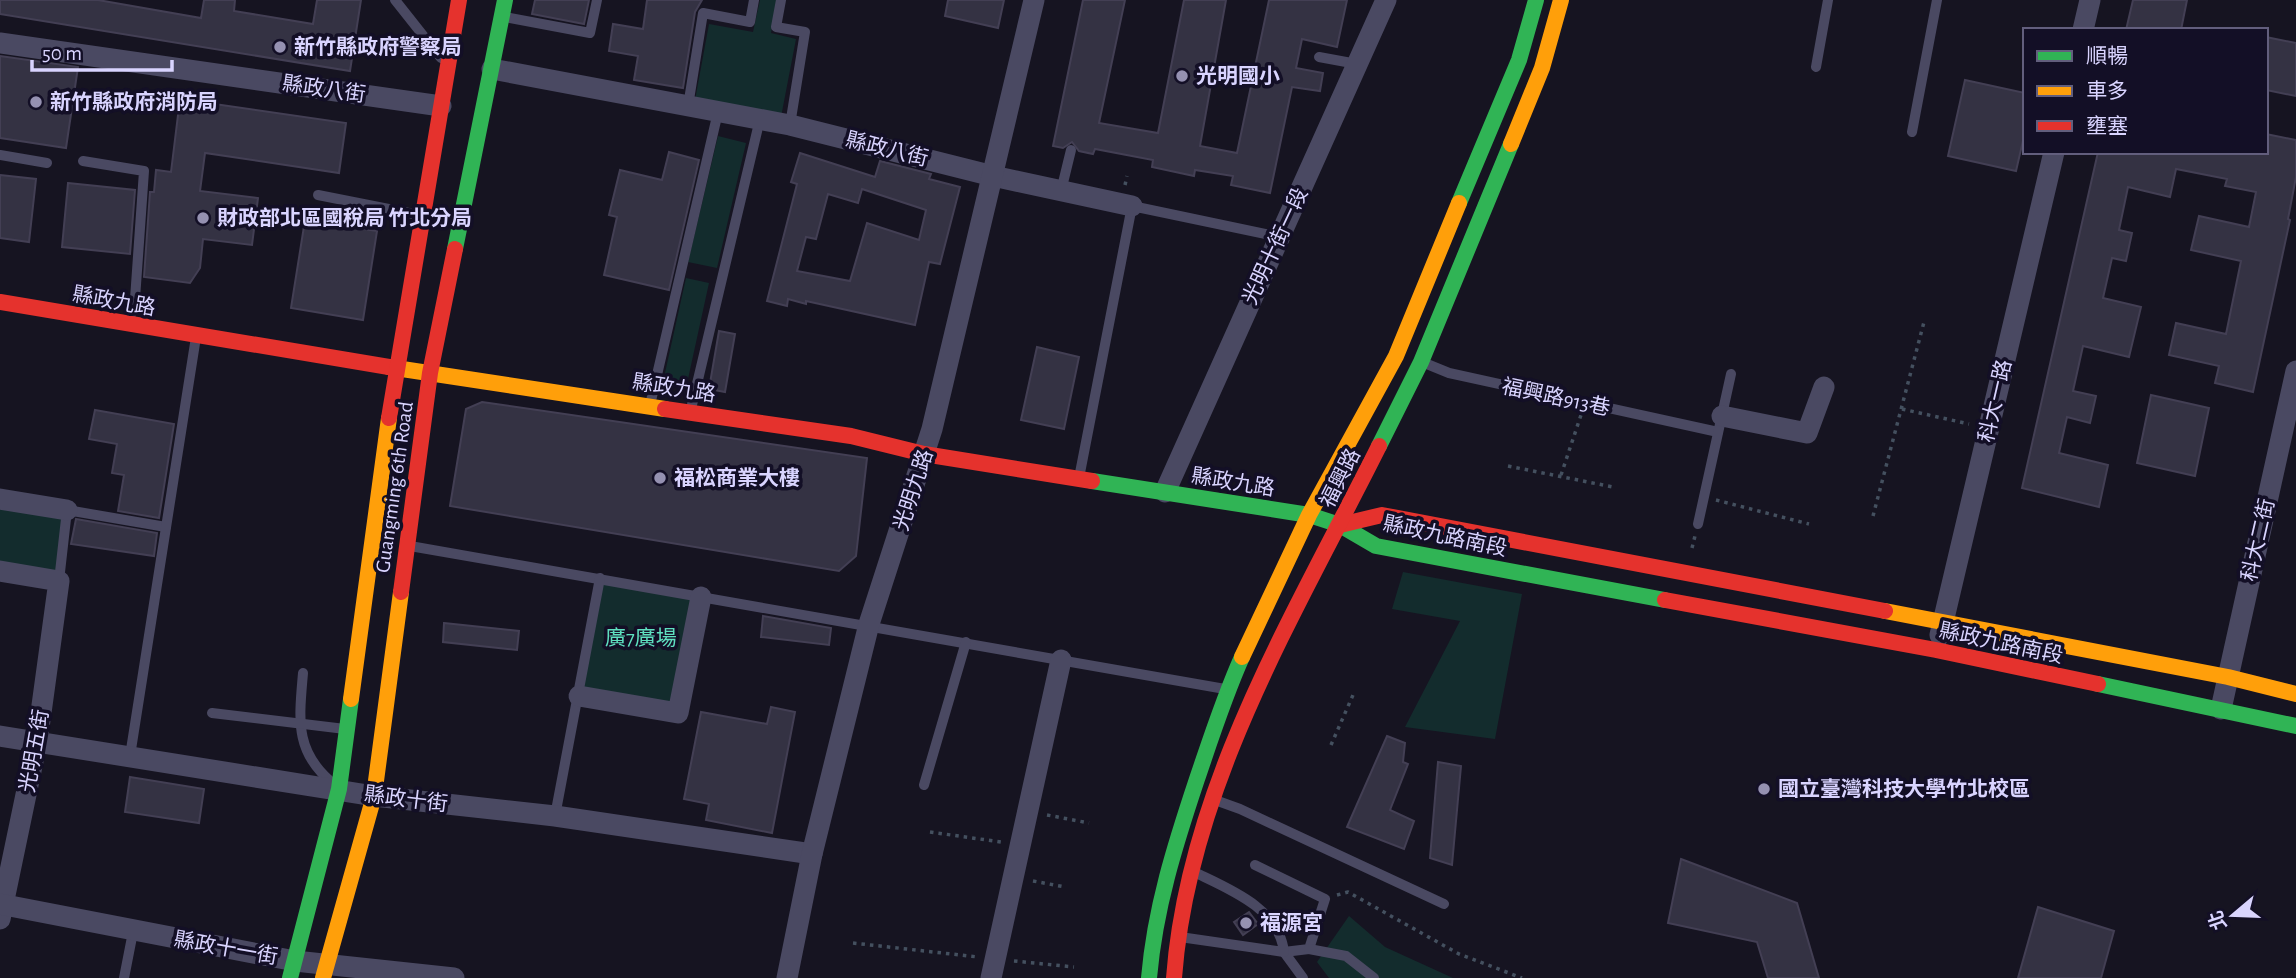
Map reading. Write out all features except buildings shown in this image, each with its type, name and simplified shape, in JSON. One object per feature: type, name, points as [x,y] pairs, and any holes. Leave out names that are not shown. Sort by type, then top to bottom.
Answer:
[{"type":"street","name":"Guangming 6th Road","points":[[292,970],[340,789],[396,368],[459,0]]},
{"type":"street","name":"Guangming 6th Road","points":[[325,972],[374,796],[430,373],[505,0]]},
{"type":"street","name":"光明九路","points":[[787,978],[812,855],[869,624],[924,454],[1034,0]]},
{"type":"street","name":"光明十街一段","points":[[1165,492],[1386,0]]},
{"type":"street","name":"福興路","points":[[1149,978],[1153,934],[1168,866],[1241,692],[1308,515],[1395,356],[1519,60],[1536,0]]},
{"type":"street","name":"福興路","points":[[1174,978],[1177,937],[1191,871],[1241,692],[1339,525],[1421,362],[1542,68],[1561,0]]},
{"type":"street","points":[[2083,28],[2090,0]]},
{"type":"street","name":"縣政八街","points":[[0,43],[441,106]]},
{"type":"street","name":"縣政八街","points":[[492,69],[790,125],[993,176],[1132,206]]},
{"type":"street","name":"科大一路","points":[[1936,650],[2054,154]]},
{"type":"street","name":"縣政九路","points":[[0,302],[196,337],[851,436],[924,454],[1308,515],[1339,525]]},
{"type":"street","name":"科大二街","points":[[2221,709],[2296,371]]},
{"type":"street","name":"福興路913巷","points":[[1720,424],[1807,433],[1824,387]]},
{"type":"street","points":[[0,499],[67,510]]},
{"type":"street","name":"縣政九路南段","points":[[1339,525],[1382,516],[2228,677],[2296,694]]},
{"type":"street","name":"縣政九路南段","points":[[1339,525],[1376,546],[1936,650],[2296,726]]},
{"type":"street","points":[[0,570],[59,580]]},
{"type":"street","name":"光明五街","points":[[1,909],[37,742],[59,580]]},
{"type":"street","points":[[579,696],[678,713],[701,597]]},
{"type":"street","points":[[993,968],[1061,660]]},
{"type":"street","name":"縣政十街","points":[[0,736],[374,796],[555,816],[812,855]]},
{"type":"street","name":"縣政十一街","points":[[1,909],[133,932],[292,970],[454,978]]},
{"type":"lane","points":[[395,0],[435,46],[447,69]]},
{"type":"lane","points":[[502,17],[590,33],[597,0]]},
{"type":"lane","points":[[688,106],[703,13],[750,22],[754,0]]},
{"type":"lane","points":[[781,0],[776,27],[805,33],[790,125]]},
{"type":"lane","points":[[1816,67],[1828,0]]},
{"type":"lane","points":[[1912,132],[1937,0]]},
{"type":"lane","points":[[1319,57],[1357,64]]},
{"type":"lane","points":[[650,405],[718,112]]},
{"type":"lane","points":[[690,411],[760,119]]},
{"type":"lane","points":[[1061,191],[1071,150]]},
{"type":"lane","points":[[0,155],[47,163]]},
{"type":"lane","points":[[83,161],[144,171],[135,299],[129,325]]},
{"type":"lane","points":[[318,195],[422,216]]},
{"type":"lane","points":[[1079,478],[1132,206]]},
{"type":"lane","name":"縣政八街","points":[[1132,206],[1280,237]]},
{"type":"lane","points":[[130,756],[196,337]]},
{"type":"lane","name":"福興路913巷","points":[[1395,356],[1449,373],[1585,403],[1720,424]]},
{"type":"lane","points":[[1698,524],[1731,374]]},
{"type":"lane","points":[[67,510],[166,527]]},
{"type":"lane","name":"光明五街","points":[[59,580],[67,510]]},
{"type":"lane","points":[[407,545],[869,624],[1241,692]]},
{"type":"lane","points":[[555,816],[600,578]]},
{"type":"lane","points":[[924,785],[966,642]]},
{"type":"lane","points":[[303,673],[299,723],[314,769],[340,789]]},
{"type":"lane","points":[[212,713],[348,729]]},
{"type":"lane","points":[[1212,799],[1240,809],[1444,904]]},
{"type":"lane","points":[[1255,865],[1325,900],[1309,949]]},
{"type":"lane","points":[[1168,866],[1191,871],[1246,897],[1282,933],[1284,952],[1303,978]]},
{"type":"lane","points":[[124,978],[133,932]]},
{"type":"lane","points":[[1153,934],[1284,952],[1309,949],[1346,956],[1374,978]]},
{"type":"path","points":[[1873,516],[1924,322]]},
{"type":"path","points":[[1561,475],[1585,403]]},
{"type":"path","points":[[1901,409],[1989,428]]},
{"type":"path","points":[[1508,466],[1613,487]]},
{"type":"path","points":[[1704,496],[1809,523]]},
{"type":"path","points":[[1331,745],[1353,695]]},
{"type":"path","points":[[1028,811],[1089,823]]},
{"type":"path","points":[[930,832],[1020,845]]},
{"type":"path","points":[[1014,877],[1065,887]]},
{"type":"path","points":[[1325,900],[1348,891],[1459,954],[1522,978]]},
{"type":"path","points":[[853,943],[993,968],[1074,968]]},
{"type":"green space","points":[[760,0],[777,0],[771,33],[796,39],[781,117],[695,100],[709,24],[753,32]]},
{"type":"green space","points":[[718,136],[746,143],[717,268],[688,262]]},
{"type":"green space","points":[[686,278],[709,283],[686,388],[663,382]]},
{"type":"green space","points":[[0,499],[67,510],[59,581],[0,571]]},
{"type":"green space","points":[[1403,572],[1522,594],[1495,739],[1405,727],[1460,621],[1392,609]]},
{"type":"green space","name":"廣7廣場","points":[[600,578],[701,597],[678,713],[579,696]]},
{"type":"green space","points":[[1349,916],[1385,947],[1453,978],[1329,978],[1317,962]]},
{"type":"traffic: fast","points":[[455,249],[505,0]]},
{"type":"traffic: fast","points":[[1459,203],[1519,60],[1536,0]]},
{"type":"traffic: fast","points":[[1379,446],[1421,362],[1511,144]]},
{"type":"traffic: fast","points":[[1092,481],[1309,515],[1340,525],[1376,546],[1665,600]]},
{"type":"traffic: fast","points":[[1149,978],[1156,927],[1174,853],[1213,733],[1242,657]]},
{"type":"traffic: fast","points":[[2098,684],[2296,726]]},
{"type":"traffic: fast","points":[[290,978],[339,789],[351,699]]},
{"type":"traffic: slow","points":[[1511,144],[1542,68],[1561,0]]},
{"type":"traffic: slow","points":[[1242,657],[1309,515],[1396,356],[1459,203]]},
{"type":"traffic: slow","points":[[389,367],[665,409]]},
{"type":"traffic: slow","points":[[351,699],[389,418]]},
{"type":"traffic: slow","points":[[323,978],[374,796],[401,592]]},
{"type":"traffic: slow","points":[[1885,611],[2228,677],[2296,694]]},
{"type":"traffic: jam","points":[[389,418],[459,0]]},
{"type":"traffic: jam","points":[[401,592],[430,373],[455,249]]},
{"type":"traffic: jam","points":[[0,302],[389,367]]},
{"type":"traffic: jam","points":[[665,409],[851,436],[924,454],[1092,481]]},
{"type":"traffic: jam","points":[[1174,978],[1183,907],[1200,838],[1223,770],[1250,703],[1281,638],[1379,446]]},
{"type":"traffic: jam","points":[[1340,525],[1382,515],[1885,611]]},
{"type":"traffic: jam","points":[[1665,600],[1936,650],[2098,684]]},
{"type":"place","name":"新竹縣政府警察局","points":[[280,47]]},
{"type":"place","name":"光明國小","points":[[1182,76]]},
{"type":"place","name":"新竹縣政府消防局","points":[[36,102]]},
{"type":"place","name":"財政部北區國稅局 竹北分局","points":[[203,218]]},
{"type":"place","name":"福松商業大樓","points":[[660,478]]},
{"type":"place","name":"國立臺灣科技大學竹北校區","points":[[1764,789]]},
{"type":"place","name":"福源宮","points":[[1246,923]]}]
